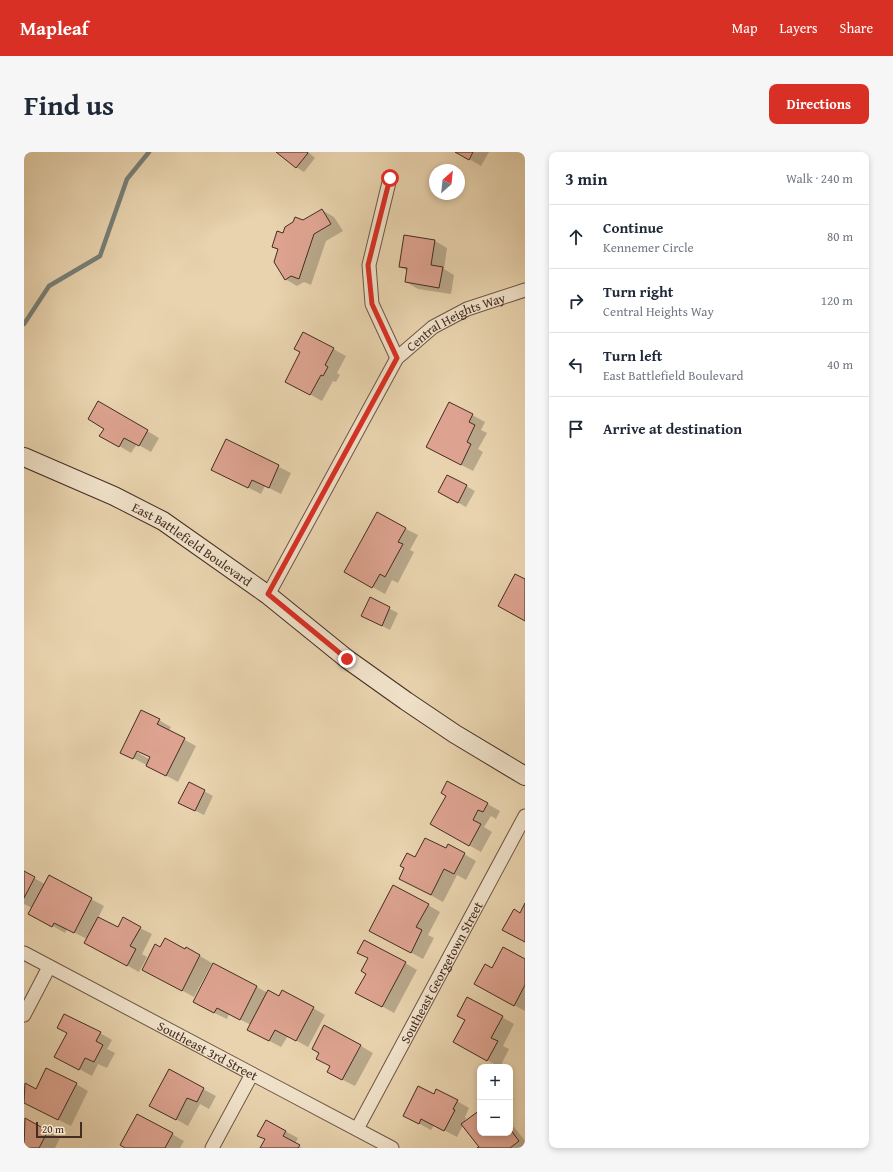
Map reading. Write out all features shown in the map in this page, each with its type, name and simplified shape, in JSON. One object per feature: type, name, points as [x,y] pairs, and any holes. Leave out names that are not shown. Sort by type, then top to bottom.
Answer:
[{"type":"street","points":[[390,178],[368,265],[372,304],[397,358]]},
{"type":"street","name":"Central Heights Way","points":[[268,594],[397,358],[433,326],[467,309],[525,290]]},
{"type":"street","name":"East Battlefield Boulevard","points":[[24,457],[114,496],[163,521],[268,594],[347,659],[406,701],[455,734],[525,776]]},
{"type":"street","name":"Southeast Georgetown Street","points":[[357,1129],[525,816]]},
{"type":"street","name":"Southeast 3rd Street","points":[[24,953],[392,1148]]},
{"type":"street","points":[[24,1015],[50,966]]},
{"type":"street","points":[[212,1148],[252,1074]]},
{"type":"building","points":[[276,152],[307,152],[308,153],[296,168]]},
{"type":"building","points":[[455,152],[473,152],[469,160]]},
{"type":"building","points":[[322,209],[331,224],[314,234],[299,279],[291,276],[285,280],[274,262],[278,249],[272,247],[277,231],[283,233],[285,227],[293,222],[295,217],[303,220]]},
{"type":"building","points":[[404,235],[435,240],[431,265],[443,267],[439,288],[405,282],[407,268],[399,267]]},
{"type":"building","points":[[303,332],[334,348],[325,365],[328,367],[323,376],[321,375],[310,395],[285,382],[300,352],[294,349]]},
{"type":"building","points":[[98,401],[148,430],[139,446],[124,438],[119,447],[99,436],[104,429],[88,419]]},
{"type":"building","points":[[449,402],[473,414],[469,422],[475,425],[467,442],[471,444],[461,465],[426,447]]},
{"type":"building","points":[[226,439],[279,465],[269,488],[252,480],[248,488],[211,470]]},
{"type":"building","points":[[447,475],[467,485],[458,503],[438,492]]},
{"type":"building","points":[[377,512],[406,528],[398,542],[403,544],[385,577],[380,574],[372,588],[344,572]]},
{"type":"building","points":[[515,574],[525,579],[525,621],[498,606]]},
{"type":"building","points":[[370,597],[390,607],[382,626],[361,616]]},
{"type":"building","points":[[141,710],[160,719],[157,724],[185,738],[166,776],[146,766],[150,757],[137,751],[133,759],[120,753]]},
{"type":"building","points":[[447,781],[488,803],[483,812],[478,810],[473,820],[481,824],[469,846],[430,824],[446,796],[441,793]]},
{"type":"building","points":[[189,782],[205,790],[195,811],[178,803]]},
{"type":"building","points":[[425,838],[446,848],[448,844],[465,853],[454,874],[444,869],[431,895],[399,879],[404,868],[400,866],[407,853],[415,857]]},
{"type":"building","points":[[24,871],[35,877],[24,898]]},
{"type":"building","points":[[49,875],[92,898],[74,933],[54,923],[52,927],[28,914]]},
{"type":"building","points":[[393,885],[429,904],[416,927],[422,930],[411,953],[369,931]]},
{"type":"building","points":[[525,903],[525,942],[502,930],[514,909],[520,913]]},
{"type":"building","points":[[98,917],[118,927],[123,917],[141,927],[130,946],[136,949],[127,966],[84,943]]},
{"type":"building","points":[[165,938],[200,955],[182,991],[142,970],[155,944],[160,947]]},
{"type":"building","points":[[364,940],[406,962],[382,1007],[355,993],[366,974],[361,971],[368,958],[357,953]]},
{"type":"building","points":[[503,947],[525,959],[525,985],[514,1006],[474,984],[485,964],[492,968]]},
{"type":"building","points":[[213,963],[257,986],[240,1020],[217,1008],[214,1013],[193,1002]]},
{"type":"building","points":[[268,990],[279,996],[282,990],[314,1007],[296,1041],[275,1030],[269,1041],[247,1030]]},
{"type":"building","points":[[467,997],[503,1016],[491,1038],[498,1041],[487,1061],[453,1042],[465,1020],[457,1016]]},
{"type":"building","points":[[64,1014],[101,1032],[96,1041],[103,1045],[94,1062],[85,1058],[79,1070],[54,1057],[67,1033],[57,1028]]},
{"type":"building","points":[[324,1025],[361,1045],[342,1080],[327,1072],[330,1066],[316,1059],[319,1053],[312,1049]]},
{"type":"building","points":[[46,1068],[77,1083],[58,1120],[24,1103],[25,1083],[36,1089]]},
{"type":"building","points":[[169,1069],[204,1088],[197,1102],[187,1098],[176,1120],[149,1106]]},
{"type":"building","points":[[418,1086],[434,1094],[436,1089],[458,1100],[453,1109],[455,1110],[444,1131],[421,1119],[419,1124],[403,1116]]},
{"type":"building","points":[[477,1112],[477,1136],[513,1136],[513,1133],[519,1141],[510,1148],[477,1148],[479,1147],[461,1124]]},
{"type":"building","points":[[137,1114],[173,1133],[165,1148],[125,1148],[120,1145]]},
{"type":"building","points":[[25,1118],[48,1131],[39,1148],[24,1148]]},
{"type":"building","points":[[266,1120],[286,1131],[283,1136],[300,1145],[298,1148],[260,1148],[265,1139],[257,1136]]},
{"type":"waterway","points":[[24,324],[49,286],[100,256],[127,179],[149,152]]},
{"type":"route","points":[[347,659],[268,594],[397,358],[372,304],[368,265],[390,178]]}]
